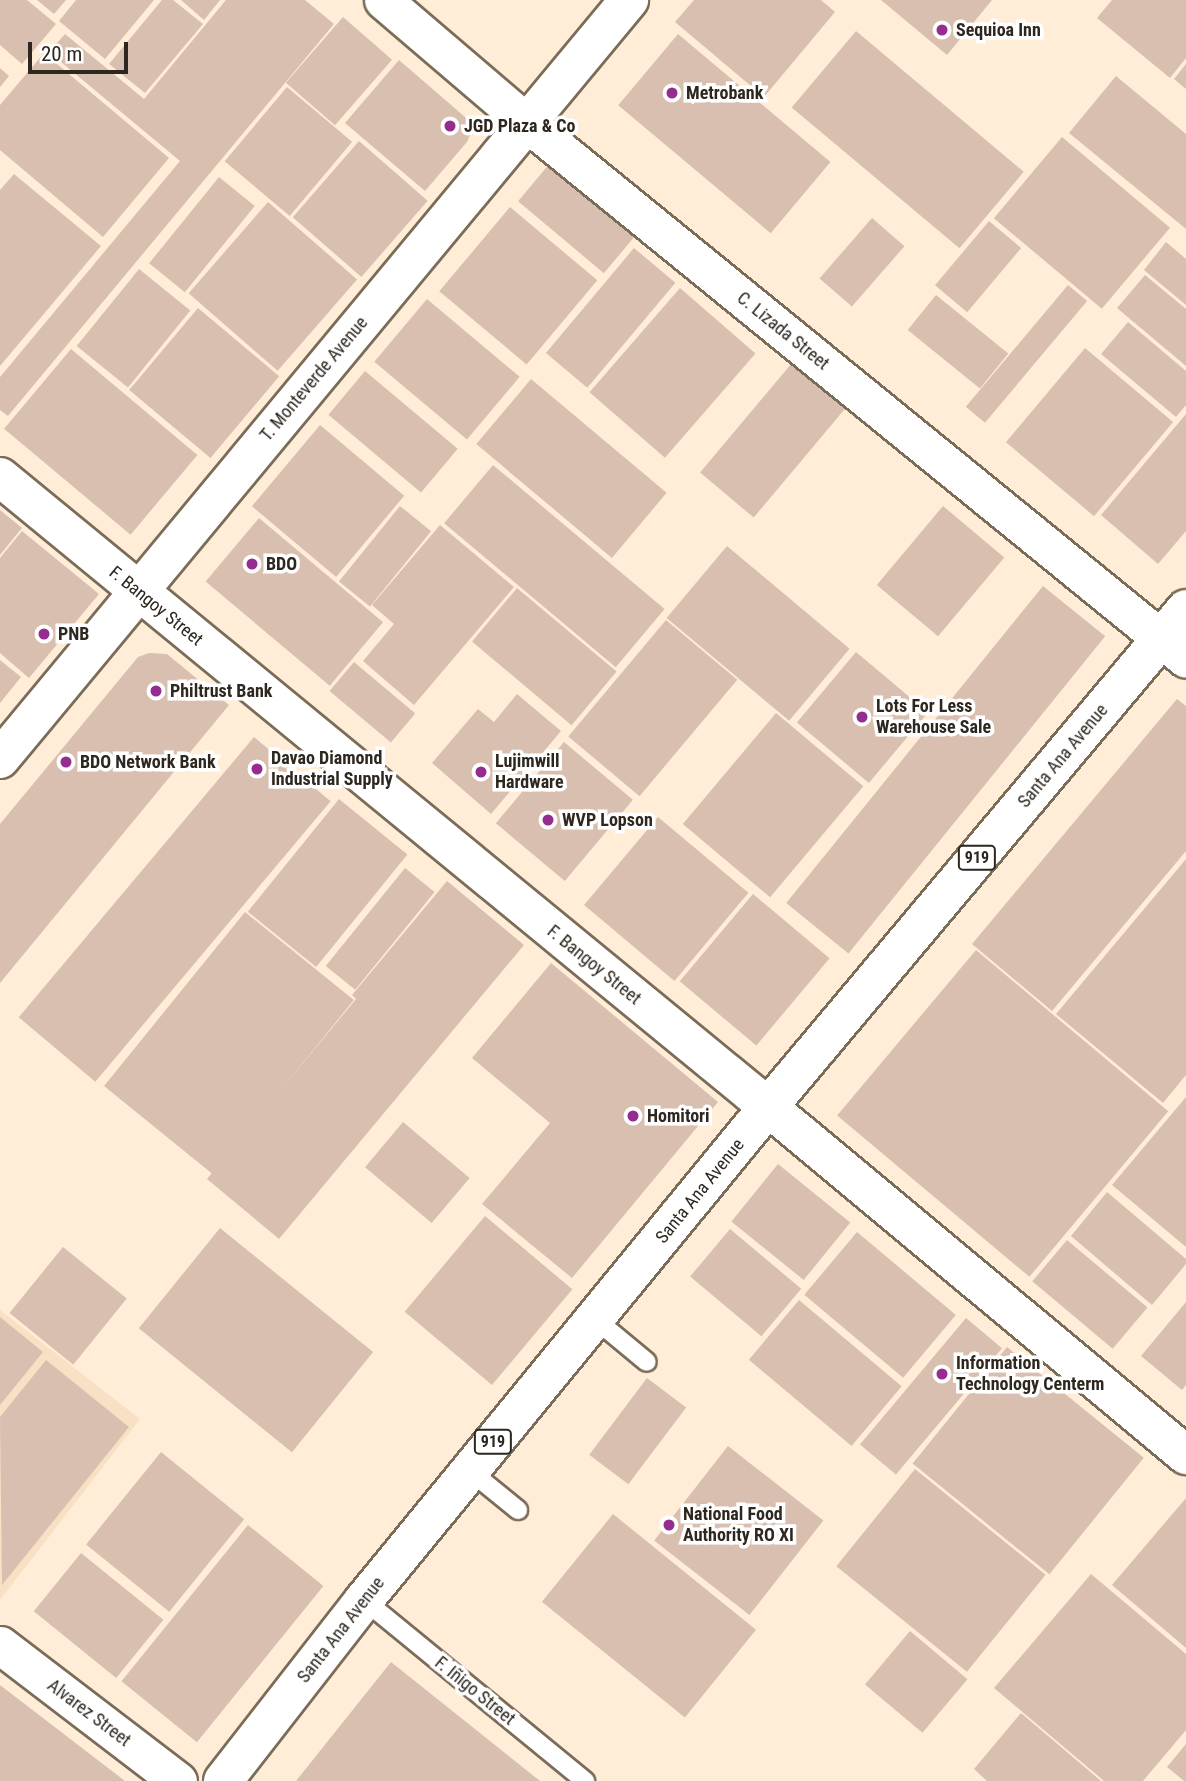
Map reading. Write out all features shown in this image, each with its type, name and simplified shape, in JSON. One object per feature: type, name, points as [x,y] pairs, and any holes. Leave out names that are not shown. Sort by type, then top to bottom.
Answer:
[{"type":"street","name":"C. Lizada Street","points":[[383,0],[527,122],[1174,649]]},
{"type":"street","name":"T. Monteverde Avenue","points":[[0,759],[629,0]]},
{"type":"street","name":"F. Bangoy Street","points":[[0,477],[768,1107],[1186,1455]]},
{"type":"street","name":"Santa Ana Avenue","points":[[223,1781],[364,1600],[768,1107],[1174,649],[1186,609]]},
{"type":"street","name":"Alvarez Street","points":[[0,1645],[178,1781]]},
{"type":"lane","points":[[596,1319],[647,1362]]},
{"type":"lane","points":[[470,1471],[518,1510]]},
{"type":"lane","name":"F. Iñigo Street","points":[[364,1600],[585,1781]]},
{"type":"shaded area","points":[[0,1310],[140,1419],[0,1600]]},
{"type":"building","points":[[0,0],[27,0],[56,24],[22,64],[0,45]]},
{"type":"building","points":[[37,0],[66,0],[54,14]]},
{"type":"building","points":[[76,0],[154,0],[105,59],[59,21]]},
{"type":"building","points":[[162,0],[173,0],[203,24],[145,93],[109,64]]},
{"type":"building","points":[[181,0],[220,0],[204,20]]},
{"type":"building","points":[[226,0],[305,0],[334,24],[8,416],[0,410],[0,377],[180,161],[49,52],[65,34],[144,99]]},
{"type":"building","points":[[694,0],[821,0],[835,12],[764,97],[675,22]]},
{"type":"building","name":"Sequioa Inn","points":[[881,0],[992,0],[947,55]]},
{"type":"building","points":[[1112,0],[1186,0],[1186,58],[1170,78],[1097,18]]},
{"type":"building","points":[[343,17],[392,60],[335,125],[286,83]]},
{"type":"building","points":[[856,31],[1024,172],[959,248],[792,108]]},
{"type":"building","points":[[678,34],[830,162],[771,233],[618,105]]},
{"type":"building","points":[[44,53],[169,158],[103,237],[0,150],[0,105]]},
{"type":"building","points":[[399,60],[465,117],[473,128],[467,142],[425,191],[345,123]]},
{"type":"building","points":[[1186,64],[1186,89],[1174,79]]},
{"type":"building","points":[[0,68],[9,76],[0,87]]},
{"type":"building","points":[[1116,76],[1186,134],[1186,229],[1069,133]]},
{"type":"building","points":[[287,87],[352,142],[290,216],[225,161]]},
{"type":"building","points":[[1062,137],[1170,228],[1102,309],[994,218]]},
{"type":"building","points":[[359,141],[428,201],[361,277],[293,217]]},
{"type":"building","points":[[556,156],[642,228],[604,273],[518,201]]},
{"type":"building","points":[[14,174],[101,246],[0,366],[0,190]]},
{"type":"building","points":[[219,177],[255,206],[185,292],[149,263]]},
{"type":"building","points":[[268,202],[357,279],[278,371],[189,293]]},
{"type":"building","points":[[510,207],[597,280],[527,365],[439,291]]},
{"type":"building","points":[[872,218],[904,246],[852,307],[820,278]]},
{"type":"building","points":[[989,221],[1021,248],[967,312],[935,285]]},
{"type":"building","points":[[1166,242],[1186,259],[1186,305],[1144,270]]},
{"type":"building","points":[[634,248],[675,283],[587,388],[546,353]]},
{"type":"building","points":[[139,269],[190,311],[128,387],[77,346]]},
{"type":"building","points":[[1145,275],[1186,309],[1186,366],[1117,308]]},
{"type":"building","points":[[1068,285],[1087,301],[985,423],[966,407]]},
{"type":"building","points":[[680,288],[755,354],[665,458],[589,392]]},
{"type":"building","points":[[936,295],[1008,354],[980,388],[908,330]]},
{"type":"building","points":[[427,299],[520,377],[467,440],[374,362]]},
{"type":"building","points":[[198,308],[279,376],[210,458],[129,390]]},
{"type":"building","points":[[1128,322],[1186,371],[1186,405],[1176,417],[1101,354]]},
{"type":"building","points":[[1085,348],[1173,422],[1094,516],[1006,442]]},
{"type":"building","points":[[71,349],[197,455],[131,535],[4,429]]},
{"type":"building","points":[[792,363],[846,408],[754,518],[700,473]]},
{"type":"building","points":[[365,371],[458,449],[421,492],[328,415]]},
{"type":"building","points":[[531,379],[667,493],[612,558],[476,444]]},
{"type":"building","points":[[1186,414],[1186,531],[1158,564],[1101,515]]},
{"type":"building","points":[[320,425],[404,496],[336,577],[252,506]]},
{"type":"building","points":[[493,465],[665,609],[616,667],[444,523]]},
{"type":"building","points":[[400,506],[431,531],[370,607],[339,581]]},
{"type":"building","points":[[943,506],[1004,557],[938,636],[877,585]]},
{"type":"building","points":[[0,510],[22,528],[0,555]]},
{"type":"building","points":[[259,518],[383,622],[330,686],[206,582]]},
{"type":"building","points":[[440,525],[514,587],[414,705],[363,661],[394,624],[372,605]]},
{"type":"building","points":[[22,531],[99,594],[29,678],[0,653],[0,558]]},
{"type":"building","points":[[727,546],[850,649],[789,721],[667,618]]},
{"type":"building","points":[[1043,586],[1105,636],[848,953],[786,903]]},
{"type":"building","points":[[517,588],[617,672],[572,725],[472,642]]},
{"type":"building","points":[[666,620],[737,680],[640,796],[568,736]]},
{"type":"building","name":"Lots For Less Warehouse Sale","points":[[856,652],[928,712],[869,783],[797,722]]},
{"type":"building","points":[[149,653],[167,654],[229,705],[0,983],[0,824],[138,657]]},
{"type":"building","points":[[0,660],[21,677],[0,703]]},
{"type":"building","points":[[354,662],[415,713],[391,743],[330,691]]},
{"type":"building","points":[[517,694],[561,731],[491,814],[432,763],[478,709],[494,722]]},
{"type":"building","points":[[1177,699],[1186,706],[1186,851],[1052,1011],[972,944]]},
{"type":"building","points":[[776,713],[863,786],[770,897],[683,824]]},
{"type":"building","points":[[254,737],[331,801],[95,1082],[19,1017]]},
{"type":"building","points":[[564,742],[633,800],[565,881],[496,823]]},
{"type":"building","points":[[339,799],[407,854],[316,967],[248,912]]},
{"type":"building","points":[[658,817],[748,893],[674,981],[584,905]]},
{"type":"building","points":[[1186,859],[1186,1075],[1163,1103],[1056,1014]]},
{"type":"building","points":[[405,868],[435,892],[355,990],[326,966]]},
{"type":"building","points":[[447,881],[524,945],[279,1239],[207,1179],[356,999],[352,995]]},
{"type":"building","points":[[753,894],[830,958],[756,1046],[680,981]]},
{"type":"building","points":[[245,912],[354,1000],[213,1174],[104,1086]]},
{"type":"building","points":[[976,950],[1168,1111],[1029,1277],[837,1115]]},
{"type":"building","points":[[551,963],[718,1102],[572,1278],[482,1204],[550,1123],[472,1058]]},
{"type":"building","points":[[1186,1097],[1186,1247],[1112,1185]]},
{"type":"building","points":[[403,1122],[470,1178],[432,1223],[365,1167]]},
{"type":"building","points":[[778,1164],[850,1223],[804,1280],[731,1222]]},
{"type":"building","points":[[1107,1192],[1186,1259],[1186,1264],[1152,1305],[1071,1236]]},
{"type":"building","points":[[485,1216],[572,1289],[492,1385],[405,1312]]},
{"type":"building","points":[[220,1228],[373,1352],[292,1452],[139,1328]]},
{"type":"building","points":[[730,1229],[801,1289],[761,1336],[690,1276]]},
{"type":"building","points":[[857,1232],[956,1315],[903,1378],[804,1295]]},
{"type":"building","points":[[1067,1240],[1147,1307],[1113,1349],[1032,1281]]},
{"type":"building","points":[[63,1247],[127,1299],[73,1365],[10,1313]]},
{"type":"building","points":[[799,1300],[902,1386],[852,1446],[749,1360]]},
{"type":"building","points":[[1186,1302],[1186,1385],[1182,1390],[1141,1356]]},
{"type":"building","points":[[0,1317],[43,1352],[0,1405]]},
{"type":"building","points":[[966,1318],[1002,1348],[896,1475],[860,1444]]},
{"type":"building","points":[[1007,1347],[1144,1458],[1049,1574],[913,1464]]},
{"type":"building","points":[[46,1360],[129,1427],[2,1585],[0,1417]]},
{"type":"building","points":[[647,1378],[686,1407],[628,1484],[589,1455]]},
{"type":"building","points":[[728,1446],[823,1520],[749,1615],[654,1541]]},
{"type":"building","points":[[161,1452],[244,1519],[169,1612],[86,1544]]},
{"type":"building","points":[[915,1469],[1046,1575],[967,1672],[836,1566]]},
{"type":"building","points":[[1186,1498],[1186,1648],[1112,1585]]},
{"type":"building","points":[[613,1514],[756,1630],[685,1718],[542,1602]]},
{"type":"building","points":[[248,1525],[323,1586],[197,1742],[122,1681]]},
{"type":"building","points":[[81,1553],[163,1620],[116,1678],[34,1611]]},
{"type":"building","points":[[1091,1574],[1186,1654],[1186,1730],[1143,1781],[1104,1781],[994,1688]]},
{"type":"building","points":[[910,1631],[967,1679],[922,1733],[865,1685]]},
{"type":"building","points":[[391,1662],[540,1781],[296,1781]]},
{"type":"building","points":[[0,1685],[125,1781],[0,1781]]},
{"type":"building","points":[[1021,1713],[1101,1781],[987,1781],[974,1769]]},
{"type":"building","points":[[1186,1744],[1186,1781],[1184,1781],[1167,1767]]},
{"type":"place","name":"Sequioa Inn","points":[[942,30]]},
{"type":"place","name":"Metrobank","points":[[672,93]]},
{"type":"place","name":"JGD Plaza & Co","points":[[450,126]]},
{"type":"place","name":"BDO","points":[[252,564]]},
{"type":"place","name":"PNB","points":[[44,634]]},
{"type":"place","name":"Philtrust Bank","points":[[156,691]]},
{"type":"place","name":"Lots For Less Warehouse Sale","points":[[862,717]]},
{"type":"place","name":"BDO Network Bank","points":[[66,762]]},
{"type":"place","name":"Davao Diamond Industrial Supply","points":[[257,769]]},
{"type":"place","name":"Lujimwill Hardware","points":[[481,772]]},
{"type":"place","name":"WVP Lopson","points":[[548,820]]},
{"type":"place","name":"Homitori","points":[[633,1116]]},
{"type":"place","name":"Information Technology Centerm","points":[[942,1374]]},
{"type":"place","name":"National Food Authority RO XI","points":[[669,1525]]}]
